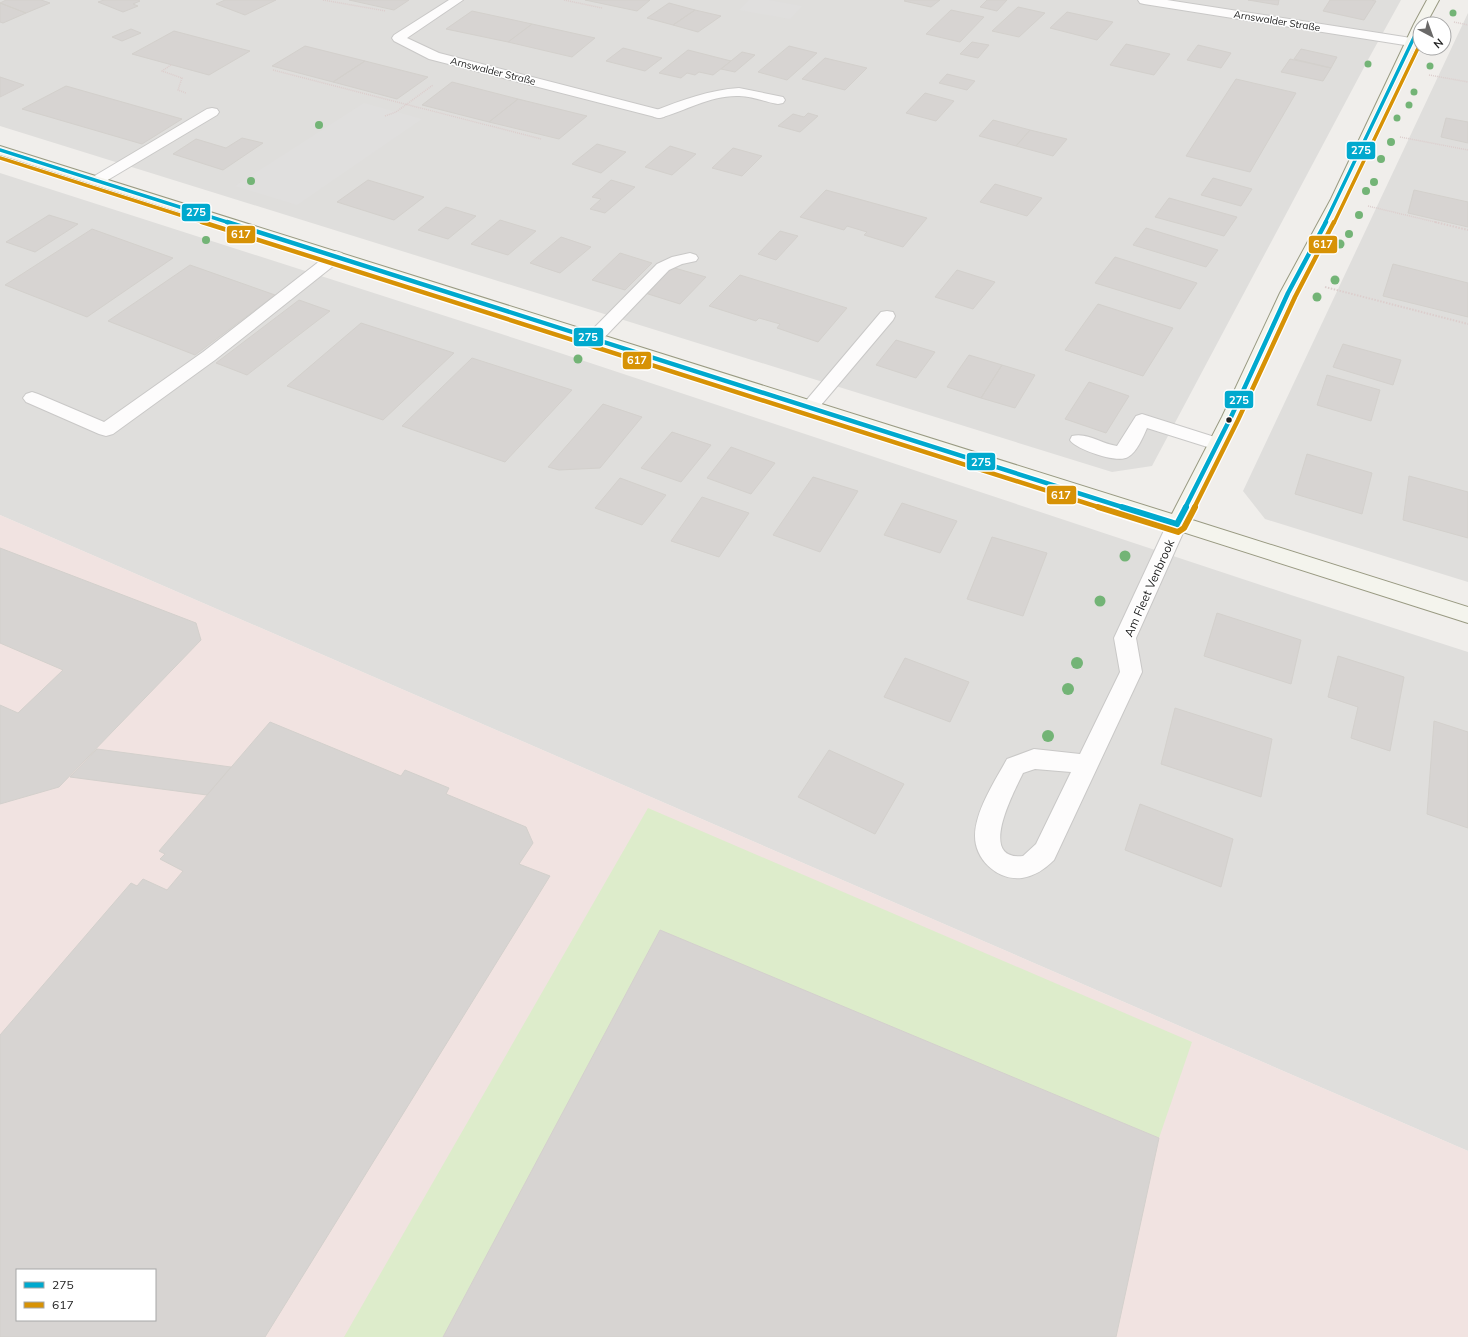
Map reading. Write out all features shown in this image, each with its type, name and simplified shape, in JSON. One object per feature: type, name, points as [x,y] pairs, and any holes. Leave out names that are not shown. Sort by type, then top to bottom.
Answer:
[{"type":"main road","points":[[1424,16],[1432,0]]},
{"type":"main road","points":[[1177,524],[1295,280],[1338,199],[1411,42]]},
{"type":"main road","points":[[0,150],[1468,615]]},
{"type":"street","name":"Arnswalder Straße","points":[[457,0],[398,38],[434,56],[659,114],[718,94],[740,92],[778,100]]},
{"type":"street","name":"Arnswalder Straße","points":[[1144,0],[1411,42]]},
{"type":"street","points":[[96,181],[212,112]]},
{"type":"street","points":[[32,398],[106,430],[209,356],[336,256]]},
{"type":"street","points":[[594,338],[663,267],[678,260],[690,258]]},
{"type":"street","points":[[810,407],[887,316]]},
{"type":"street","points":[[1079,440],[1107,451],[1122,453],[1142,420],[1217,444]]},
{"type":"street","name":"Am Fleet Venbrook","points":[[1087,764],[1034,759],[1015,766],[987,828],[987,843],[993,857],[1005,864],[1018,868],[1033,864],[1045,852],[1131,672],[1125,638],[1177,524]]},
{"type":"path","points":[[322,0],[428,18]]},
{"type":"path","points":[[564,0],[602,8]]},
{"type":"path","points":[[385,116],[396,112],[462,63]]},
{"type":"path","points":[[1399,69],[1468,82]]},
{"type":"path","points":[[273,70],[541,139]]},
{"type":"path","points":[[1370,130],[1468,150]]},
{"type":"path","points":[[1338,199],[1468,230]]},
{"type":"path","points":[[1295,280],[1468,324]]},
{"type":"shaded area","points":[[0,0],[1401,0],[1152,466],[1112,472],[0,126]]},
{"type":"shaded area","points":[[749,0],[769,0],[802,6],[790,19],[739,10]]},
{"type":"shaded area","points":[[1468,13],[1468,582],[1265,519],[1243,491],[1448,56],[1452,56],[1452,47]]},
{"type":"shaded area","points":[[364,103],[422,119],[297,205],[235,186]]},
{"type":"shaded area","points":[[0,173],[554,351],[1291,595],[1468,652],[1468,1151],[0,515]]},
{"type":"shaded area","points":[[0,515],[1468,1151],[1468,1337],[0,1337]]},
{"type":"green space","points":[[648,808],[1192,1042],[1159,1138],[660,930],[443,1337],[344,1337]]},
{"type":"building","points":[[6,0],[41,0],[50,3],[26,13],[0,3]]},
{"type":"building","points":[[104,0],[140,1],[133,4],[138,6],[123,12],[98,2]]},
{"type":"building","points":[[225,0],[276,0],[245,15],[216,4]]},
{"type":"building","points":[[349,0],[409,0],[394,10]]},
{"type":"building","points":[[585,0],[650,0],[637,11]]},
{"type":"building","points":[[940,0],[931,7],[904,1]]},
{"type":"building","points":[[987,0],[1007,0],[997,11],[980,7]]},
{"type":"building","points":[[1248,0],[1279,0],[1278,5]]},
{"type":"building","points":[[1330,0],[1376,1],[1364,20],[1323,11]]},
{"type":"building","points":[[0,3],[26,13],[3,23],[0,22]]},
{"type":"building","points":[[669,3],[695,10],[673,25],[647,18]]},
{"type":"building","points":[[1018,7],[1045,13],[1019,37],[992,31]]},
{"type":"building","points":[[695,10],[721,16],[698,32],[673,25]]},
{"type":"building","points":[[951,10],[984,17],[960,42],[926,34]]},
{"type":"building","points":[[472,11],[532,24],[508,42],[446,29]]},
{"type":"building","points":[[1067,12],[1113,22],[1097,40],[1050,28]]},
{"type":"building","points":[[532,24],[595,38],[572,57],[508,42]]},
{"type":"building","points":[[131,29],[141,33],[122,41],[112,37]]},
{"type":"building","points":[[174,31],[250,51],[209,75],[132,54]]},
{"type":"building","points":[[972,42],[989,45],[978,58],[960,54]]},
{"type":"building","points":[[1126,44],[1170,54],[1154,75],[1110,65]]},
{"type":"building","points":[[1198,45],[1231,53],[1221,68],[1187,60]]},
{"type":"building","points":[[305,46],[365,61],[333,82],[272,66]]},
{"type":"building","points":[[789,46],[817,53],[787,80],[758,72]]},
{"type":"building","points":[[623,48],[662,58],[645,71],[606,61]]},
{"type":"building","points":[[1301,49],[1337,57],[1331,68],[1294,59]]},
{"type":"building","points":[[688,50],[731,61],[713,75],[699,72],[695,75],[687,73],[681,78],[659,73]]},
{"type":"building","points":[[742,52],[755,55],[735,72],[721,69]]},
{"type":"building","points":[[825,58],[867,68],[845,90],[802,79]]},
{"type":"building","points":[[1290,59],[1331,68],[1323,81],[1281,72]]},
{"type":"building","points":[[365,61],[428,77],[397,99],[333,82]]},
{"type":"building","points":[[947,74],[975,81],[967,90],[939,83]]},
{"type":"building","points":[[0,77],[24,85],[0,97]]},
{"type":"building","points":[[1236,79],[1296,93],[1250,172],[1186,156]]},
{"type":"building","points":[[452,82],[518,99],[489,122],[422,105]]},
{"type":"building","points":[[66,86],[182,119],[142,144],[22,109]]},
{"type":"building","points":[[925,93],[954,101],[936,121],[906,113]]},
{"type":"building","points":[[518,99],[587,116],[559,139],[489,122]]},
{"type":"building","points":[[808,113],[818,116],[800,132],[778,126],[793,114],[804,117]]},
{"type":"building","points":[[1446,118],[1468,122],[1468,143],[1441,137]]},
{"type":"building","points":[[993,120],[1030,130],[1016,146],[979,136]]},
{"type":"building","points":[[1030,130],[1067,139],[1053,156],[1016,146]]},
{"type":"building","points":[[242,138],[263,143],[223,170],[173,154],[196,139],[226,148]]},
{"type":"building","points":[[597,144],[626,152],[601,173],[572,164]]},
{"type":"building","points":[[670,146],[696,154],[672,175],[645,167]]},
{"type":"building","points":[[733,148],[762,156],[742,176],[712,168]]},
{"type":"building","points":[[1213,178],[1252,189],[1241,206],[1201,195]]},
{"type":"building","points":[[368,180],[424,197],[394,220],[337,202]]},
{"type":"building","points":[[611,180],[635,187],[605,213],[590,209],[601,199],[592,197]]},
{"type":"building","points":[[995,184],[1042,198],[1027,216],[980,202]]},
{"type":"building","points":[[826,190],[927,218],[903,247],[864,235],[867,232],[847,226],[844,230],[800,217]]},
{"type":"building","points":[[1414,190],[1468,202],[1468,227],[1408,213]]},
{"type":"building","points":[[1169,198],[1237,217],[1224,236],[1155,217]]},
{"type":"building","points":[[446,207],[476,216],[448,239],[418,230]]},
{"type":"building","points":[[49,215],[78,224],[35,252],[6,242]]},
{"type":"building","points":[[500,220],[536,231],[508,255],[471,244]]},
{"type":"building","points":[[1146,228],[1218,250],[1206,267],[1133,245]]},
{"type":"building","points":[[92,229],[173,258],[87,317],[5,285]]},
{"type":"building","points":[[780,231],[798,236],[776,260],[758,254]]},
{"type":"building","points":[[561,237],[591,247],[560,273],[530,263]]},
{"type":"building","points":[[620,253],[652,263],[625,290],[592,280]]},
{"type":"building","points":[[1115,257],[1197,283],[1180,309],[1095,283]]},
{"type":"building","points":[[1393,264],[1468,283],[1468,317],[1383,296]]},
{"type":"building","points":[[190,265],[275,295],[195,355],[108,321]]},
{"type":"building","points":[[671,267],[706,277],[680,304],[645,293]]},
{"type":"building","points":[[957,270],[995,282],[973,309],[935,297]]},
{"type":"building","points":[[740,275],[847,308],[818,342],[777,328],[780,324],[759,318],[756,321],[709,306]]},
{"type":"building","points":[[299,300],[330,311],[247,375],[216,363]]},
{"type":"building","points":[[1098,304],[1173,328],[1143,376],[1065,350]]},
{"type":"building","points":[[361,323],[454,353],[383,420],[287,386]]},
{"type":"building","points":[[896,340],[935,352],[916,378],[876,365]]},
{"type":"building","points":[[1343,344],[1401,360],[1393,385],[1333,367]]},
{"type":"building","points":[[969,355],[1002,365],[981,398],[947,387]]},
{"type":"building","points":[[472,358],[572,390],[505,462],[402,426]]},
{"type":"building","points":[[1002,365],[1035,375],[1015,408],[981,398]]},
{"type":"building","points":[[1327,375],[1380,390],[1371,421],[1317,405]]},
{"type":"building","points":[[1089,382],[1129,396],[1106,433],[1065,419]]},
{"type":"building","points":[[603,404],[642,417],[600,468],[559,470],[548,467]]},
{"type":"building","points":[[672,432],[711,445],[681,482],[641,468]]},
{"type":"building","points":[[731,447],[775,463],[751,494],[707,478]]},
{"type":"building","points":[[1307,454],[1372,473],[1362,514],[1295,494]]},
{"type":"building","points":[[1409,476],[1468,492],[1468,538],[1403,520]]},
{"type":"building","points":[[813,477],[858,491],[820,552],[773,535]]},
{"type":"building","points":[[620,478],[666,495],[642,525],[595,508]]},
{"type":"building","points":[[702,497],[749,513],[719,557],[671,541]]},
{"type":"building","points":[[902,503],[957,521],[940,553],[884,535]]},
{"type":"building","points":[[992,537],[1047,553],[1023,616],[967,599]]},
{"type":"building","points":[[0,548],[196,623],[201,640],[59,787],[0,804],[0,705],[18,713],[63,670],[0,643]]},
{"type":"building","points":[[1217,613],[1301,640],[1291,684],[1204,656]]},
{"type":"building","points":[[1338,656],[1404,677],[1390,751],[1351,738],[1358,707],[1328,697]]},
{"type":"building","points":[[905,658],[969,682],[950,722],[884,697]]},
{"type":"building","points":[[1175,708],[1272,739],[1261,797],[1161,764]]},
{"type":"building","points":[[1434,721],[1468,732],[1468,828],[1427,814]]},
{"type":"building","points":[[270,722],[401,776],[405,770],[449,788],[446,794],[526,827],[533,843],[519,864],[550,876],[265,1337],[0,1337],[0,1035],[131,883],[137,886],[143,879],[167,890],[183,871],[160,859],[165,854],[159,851]]},
{"type":"building","points":[[97,749],[231,767],[207,795],[70,777]]},
{"type":"building","points":[[829,750],[904,784],[875,834],[798,797]]},
{"type":"building","points":[[1140,804],[1233,839],[1221,887],[1125,850]]},
{"type":"building","points":[[660,930],[1159,1138],[1116,1337],[443,1337]]},
{"type":"transit line","name":"275","points":[[1177,524],[1231,417],[1288,293],[1338,199],[1412,42]]},
{"type":"transit line","name":"617","points":[[0,158],[1178,532],[1184,528],[1238,420],[1295,297],[1345,202],[1414,56]]},
{"type":"transit line","name":"275","points":[[0,150],[1177,524]]}]
